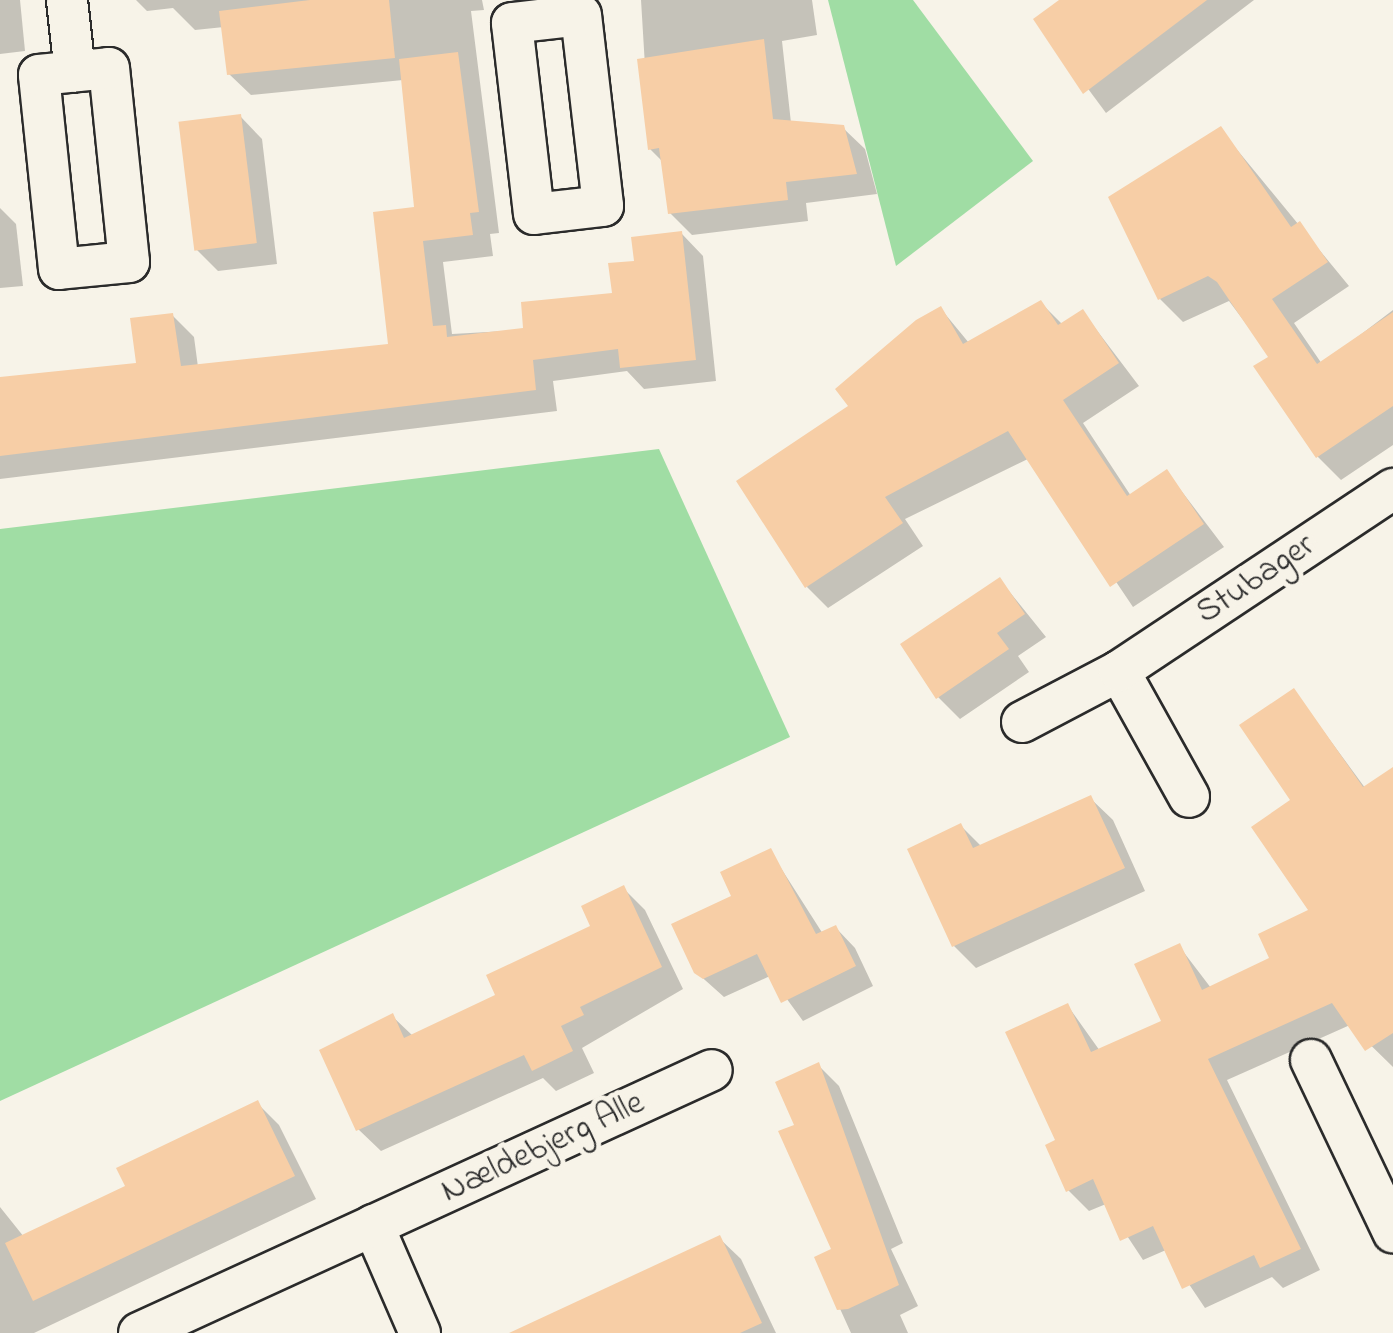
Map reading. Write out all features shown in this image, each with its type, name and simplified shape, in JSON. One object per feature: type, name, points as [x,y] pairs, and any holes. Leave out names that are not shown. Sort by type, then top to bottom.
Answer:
[{"type":"street","points":[[68,0],[75,72]]},
{"type":"street","points":[[544,10],[581,15],[603,206],[534,214],[512,23],[544,10]]},
{"type":"street","points":[[109,68],[128,262],[59,269],[39,75],[75,72],[109,68]]},
{"type":"street","name":"Stubager","points":[[1022,722],[1120,671],[1393,489]]},
{"type":"street","points":[[1120,671],[1189,797]]},
{"type":"street","points":[[1311,1060],[1393,1232]]},
{"type":"street","name":"Nældebjerg Alle","points":[[139,1333],[712,1070]]},
{"type":"street","points":[[373,1225],[420,1333]]},
{"type":"green space","points":[[828,0],[913,0],[1033,161],[896,266]]},
{"type":"green space","points":[[659,449],[790,737],[0,1101],[0,529]]},
{"type":"building","points":[[310,0],[389,0],[395,58],[227,75],[219,11]]},
{"type":"building","points":[[1059,0],[1207,0],[1083,94],[1033,19]]},
{"type":"building","points":[[764,39],[773,119],[844,125],[857,174],[786,182],[788,200],[668,214],[659,148],[648,150],[637,59]]},
{"type":"building","points":[[458,52],[479,212],[470,213],[473,235],[423,241],[433,326],[446,325],[447,337],[523,328],[521,302],[612,293],[608,263],[634,261],[631,237],[682,231],[696,360],[620,368],[618,349],[533,360],[536,390],[0,456],[0,377],[136,363],[130,318],[173,313],[181,366],[388,344],[373,212],[414,207],[399,59]]},
{"type":"building","points":[[241,114],[257,243],[194,251],[178,122]]},
{"type":"building","points":[[1221,126],[1291,227],[1300,221],[1328,262],[1272,299],[1317,364],[1393,312],[1393,406],[1316,458],[1253,366],[1268,357],[1217,282],[1208,276],[1158,300],[1108,197]]},
{"type":"building","points":[[1041,300],[1058,325],[1083,309],[1119,363],[1063,400],[1127,496],[1167,469],[1204,524],[1110,587],[1008,431],[885,497],[903,523],[805,588],[736,481],[848,406],[835,389],[916,320],[941,306],[963,344]]},
{"type":"building","points":[[1000,577],[1025,614],[997,633],[1009,649],[936,699],[900,644]]},
{"type":"building","points":[[1294,688],[1363,787],[1393,767],[1393,1033],[1365,1051],[1332,1003],[1208,1059],[1301,1249],[1260,1268],[1254,1255],[1182,1289],[1153,1226],[1120,1241],[1093,1179],[1066,1192],[1045,1145],[1055,1140],[1005,1032],[1068,1003],[1091,1052],[1161,1021],[1134,964],[1180,943],[1202,990],[1269,958],[1258,934],[1308,910],[1251,827],[1290,800],[1239,725]]},
{"type":"building","points":[[1091,795],[1125,868],[952,947],[907,849],[961,823],[973,848]]},
{"type":"building","points":[[771,848],[816,934],[836,925],[856,966],[781,1003],[757,954],[703,979],[694,973],[671,924],[731,896],[720,872]]},
{"type":"building","points":[[624,885],[662,967],[580,1007],[584,1015],[561,1026],[573,1051],[532,1071],[524,1055],[356,1131],[319,1050],[393,1013],[404,1038],[495,995],[486,975],[590,926],[581,906]]},
{"type":"building","points":[[819,1062],[899,1285],[848,1309],[837,1310],[814,1257],[831,1249],[778,1131],[794,1125],[775,1082]]},
{"type":"building","points":[[258,1100],[295,1176],[33,1301],[5,1243],[125,1186],[116,1168]]},
{"type":"building","points":[[720,1235],[762,1323],[740,1333],[509,1333]]}]
